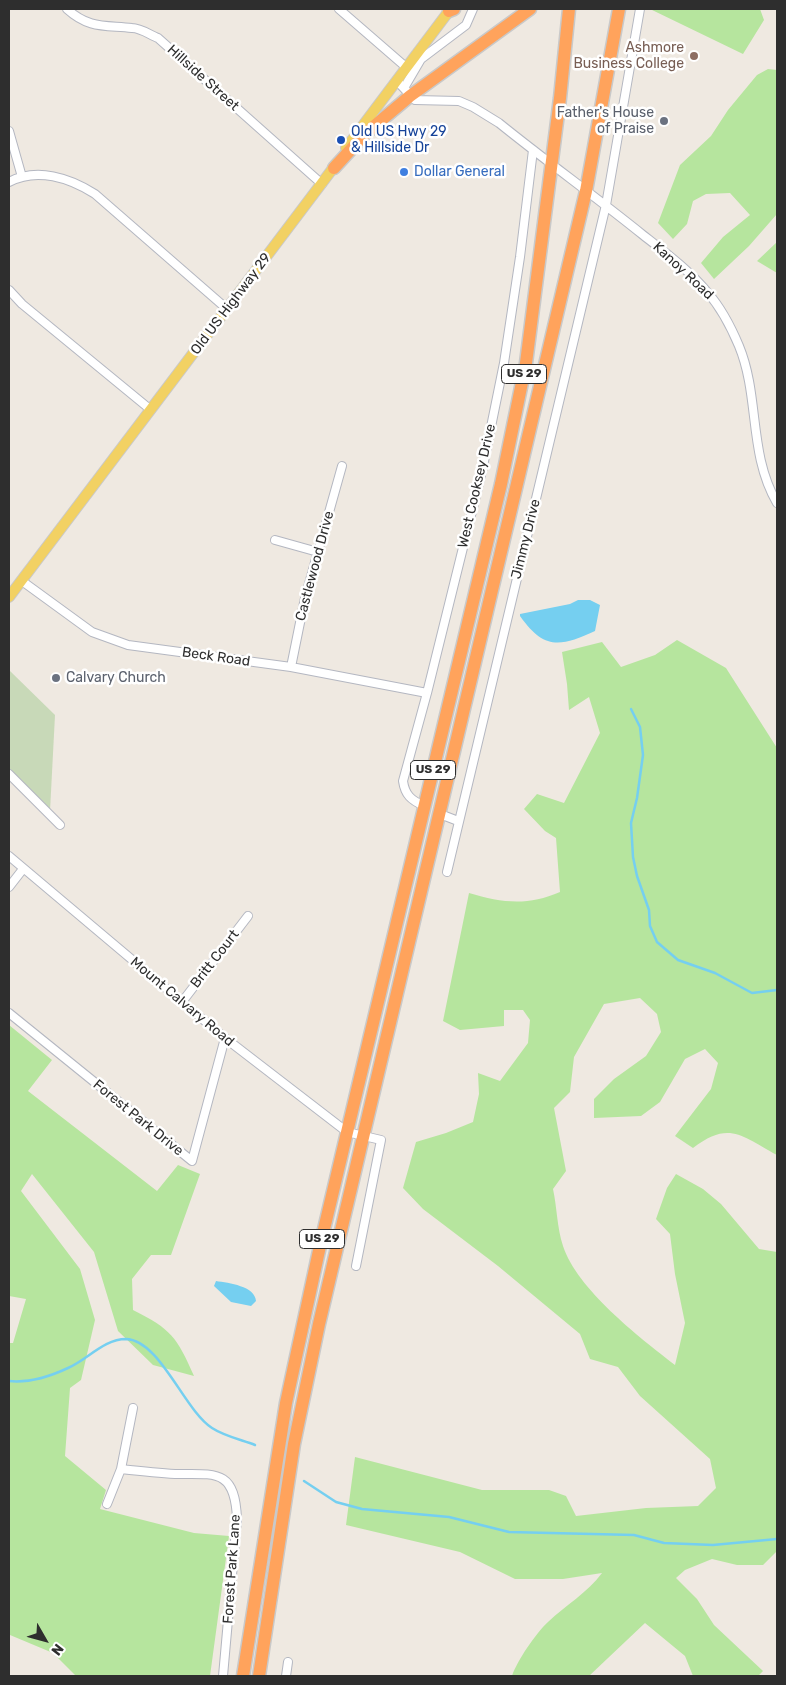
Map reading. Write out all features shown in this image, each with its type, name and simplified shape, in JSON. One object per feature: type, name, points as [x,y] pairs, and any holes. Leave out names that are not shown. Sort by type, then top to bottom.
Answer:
[{"type":"highway","points":[[334,168],[404,88],[530,9]]},
{"type":"highway","name":"US 29","points":[[243,1676],[286,1403],[347,1132],[501,484],[526,362],[552,166],[569,9]]},
{"type":"highway","name":"US 29","points":[[260,1676],[294,1444],[319,1324],[586,191],[619,9]]},
{"type":"main road","name":"Old US Highway 29","points":[[9,597],[334,168],[346,147],[404,88],[407,68],[451,10]]},
{"type":"street","name":"Hillside Street","points":[[67,9],[76,17],[95,26],[134,28],[158,38],[322,184]]},
{"type":"street","points":[[339,9],[407,68]]},
{"type":"street","points":[[404,88],[421,59],[466,25],[473,9]]},
{"type":"street","name":"Jimmy Drive","points":[[447,872],[606,205],[640,9]]},
{"type":"street","name":"Kanoy Road","points":[[404,88],[420,102],[459,101],[474,107],[499,123],[675,261],[708,293],[724,314],[744,364],[757,450],[765,478],[777,503]]},
{"type":"street","points":[[9,131],[22,177]]},
{"type":"street","name":"West Cooksey Drive","points":[[424,806],[411,800],[404,791],[403,781],[427,693],[482,471],[504,364],[533,150]]},
{"type":"street","points":[[9,182],[22,177],[45,175],[66,179],[96,194],[227,309]]},
{"type":"street","points":[[9,290],[22,304],[151,410]]},
{"type":"street","name":"Castlewood Drive","points":[[291,667],[305,598],[342,466]]},
{"type":"street","points":[[275,540],[318,552]]},
{"type":"street","name":"Beck Road","points":[[22,581],[92,632],[128,645],[291,667],[427,693]]},
{"type":"street","points":[[11,780],[60,825]]},
{"type":"street","points":[[440,814],[458,821]]},
{"type":"street","name":"Mount Calvary Road","points":[[9,856],[226,1038],[347,1132],[362,1138],[382,1140],[356,1266]]},
{"type":"street","points":[[9,887],[23,869]]},
{"type":"street","name":"Britt Court","points":[[182,1002],[248,916]]},
{"type":"street","name":"Forest Park Drive","points":[[9,1013],[192,1161],[226,1038]]},
{"type":"street","points":[[107,1504],[121,1469],[133,1408]]},
{"type":"street","name":"Forest Park Lane","points":[[121,1469],[163,1474],[208,1473],[218,1476],[231,1487],[235,1494],[237,1519],[223,1676]]},
{"type":"street","points":[[286,1676],[288,1662]]},
{"type":"green space","points":[[650,9],[760,9],[764,20],[743,54]]},
{"type":"green space","points":[[768,69],[777,70],[777,214],[749,246],[714,279],[701,263],[723,237],[750,215],[730,193],[706,194],[693,201],[687,224],[673,239],[658,223],[680,165],[711,136],[728,110],[757,75]]},
{"type":"green space","points":[[777,242],[777,273],[757,261]]},
{"type":"green space","points":[[677,640],[726,668],[777,748],[777,1155],[745,1137],[735,1134],[716,1135],[693,1148],[675,1136],[711,1089],[718,1063],[705,1049],[685,1059],[660,1102],[641,1116],[594,1118],[594,1099],[614,1079],[646,1056],[661,1032],[657,1014],[640,998],[604,1004],[574,1057],[570,1092],[554,1108],[566,1171],[553,1189],[559,1232],[563,1246],[570,1262],[581,1279],[627,1326],[675,1365],[685,1323],[675,1274],[670,1234],[656,1219],[667,1188],[676,1174],[703,1189],[721,1204],[759,1249],[777,1252],[777,1551],[763,1565],[737,1565],[712,1559],[685,1570],[676,1578],[697,1599],[714,1625],[763,1671],[758,1676],[693,1676],[685,1656],[645,1623],[589,1676],[512,1676],[522,1655],[543,1627],[590,1587],[602,1573],[563,1579],[515,1579],[460,1552],[346,1525],[355,1457],[482,1490],[549,1490],[566,1496],[576,1516],[646,1508],[698,1506],[716,1488],[710,1459],[640,1396],[618,1367],[590,1359],[580,1334],[498,1266],[423,1209],[403,1188],[416,1142],[473,1122],[479,1094],[478,1073],[500,1081],[528,1043],[530,1020],[523,1010],[504,1010],[504,1026],[460,1030],[443,1021],[469,893],[515,902],[537,899],[560,892],[556,838],[545,831],[524,809],[537,794],[564,803],[600,733],[589,697],[569,710],[562,652],[602,642],[621,667],[655,655]]},
{"type":"green space","points":[[9,670],[55,715],[50,811],[9,770]]},
{"type":"green space","points":[[9,1025],[52,1060],[28,1091],[157,1191],[178,1165],[200,1174],[171,1255],[151,1255],[132,1279],[133,1310],[156,1323],[171,1335],[183,1352],[194,1376],[153,1365],[118,1331],[94,1252],[32,1174],[21,1191],[80,1269],[95,1320],[81,1380],[70,1388],[65,1456],[106,1490],[100,1509],[194,1533],[229,1536],[210,1676],[76,1676],[53,1653],[10,1635],[9,1343],[13,1343],[26,1299],[9,1296]]},
{"type":"water","points":[[578,600],[590,600],[600,605],[595,631],[572,640],[553,642],[545,640],[537,635],[520,616],[520,614],[570,604]]},
{"type":"water","points":[[216,1281],[234,1284],[246,1289],[255,1296],[256,1301],[251,1306],[231,1302],[214,1286]]},
{"type":"waterway","points":[[631,709],[640,727],[643,755],[637,798],[631,823],[633,857],[637,876],[649,910],[650,926],[657,942],[678,960],[715,973],[752,993],[777,990]]},
{"type":"waterway","points":[[9,1381],[32,1380],[54,1374],[68,1368],[110,1342],[126,1339],[138,1342],[161,1363],[192,1407],[212,1428],[227,1436],[255,1445]]},
{"type":"waterway","points":[[304,1481],[336,1502],[362,1509],[449,1517],[509,1532],[634,1535],[664,1543],[713,1545],[777,1539]]},
{"type":"place","name":"Ashmore Business College","points":[[694,56]]},
{"type":"place","name":"Father's House of Praise","points":[[664,121]]},
{"type":"place","name":"Old US Hwy 29 & Hillside Dr","points":[[341,140]]},
{"type":"place","name":"Dollar General","points":[[404,172]]},
{"type":"place","name":"Calvary Church","points":[[56,678]]}]
